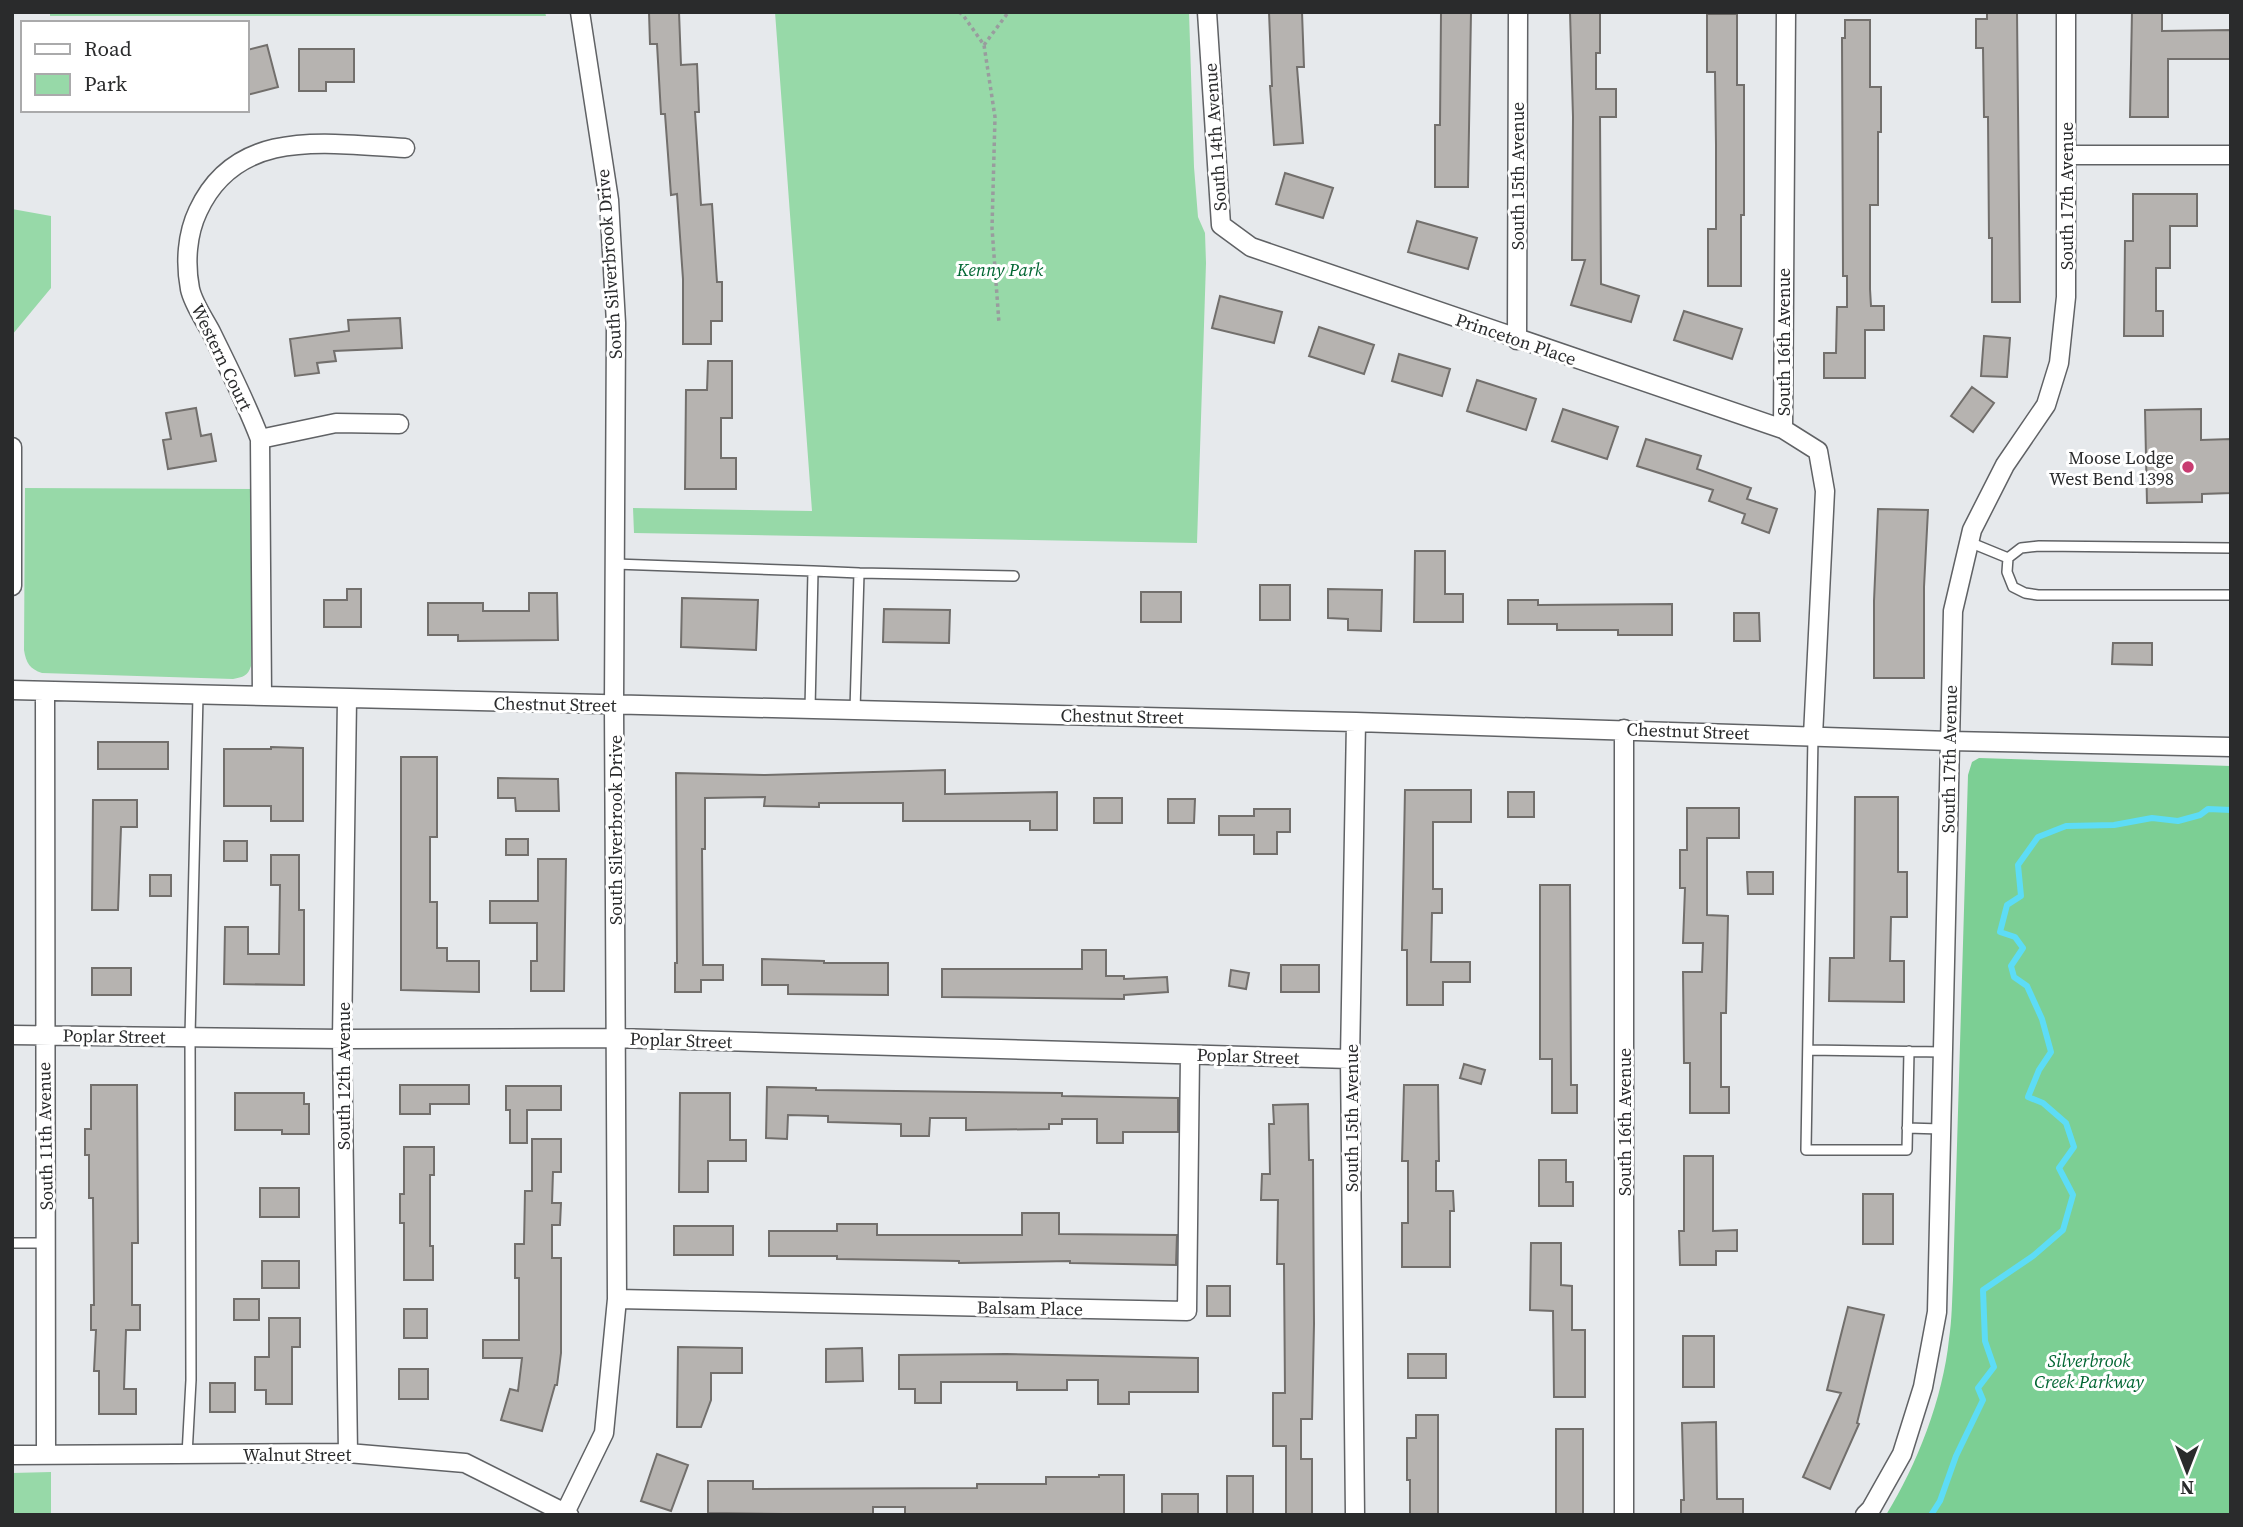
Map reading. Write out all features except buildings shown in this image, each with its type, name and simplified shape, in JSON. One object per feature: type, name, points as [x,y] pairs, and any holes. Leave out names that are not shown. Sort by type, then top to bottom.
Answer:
[{"type":"street","name":"South Silverbrook Drive","points":[[566,1514],[604,1433],[617,1299],[614,705],[616,323],[609,200],[580,12]]},
{"type":"street","name":"South 14th Avenue","points":[[1207,12],[1221,225],[1251,247]]},
{"type":"street","name":"South 15th Avenue","points":[[1517,340],[1518,12]]},
{"type":"street","name":"South 16th Avenue","points":[[1786,12],[1783,429],[1818,451],[1825,491],[1813,736]]},
{"type":"street","name":"South 17th Avenue","points":[[1865,1515],[1902,1454],[1923,1387],[1937,1312],[1953,611],[1972,530],[2005,465],[2046,405],[2059,363],[2066,297],[2066,12]]},
{"type":"street","name":"Western Court","points":[[262,696],[260,439],[250,412],[190,291],[189,233],[206,192],[233,165],[254,154],[309,143],[405,148]]},
{"type":"street","points":[[2066,155],[2231,155]]},
{"type":"street","name":"Princeton Place","points":[[1251,247],[1783,429]]},
{"type":"street","points":[[260,439],[336,423],[399,424]]},
{"type":"street","points":[[12,447],[12,586]]},
{"type":"street","name":"Chestnut Street","points":[[12,690],[1356,722],[2231,747]]},
{"type":"street","name":"South 11th Avenue","points":[[46,691],[46,1454]]},
{"type":"street","name":"South 12th Avenue","points":[[347,699],[342,1039],[348,1453]]},
{"type":"street","name":"South 15th Avenue","points":[[1356,722],[1350,1059],[1356,1515]]},
{"type":"street","name":"South 16th Avenue","points":[[1624,730],[1624,1515]]},
{"type":"street","name":"Poplar Street","points":[[12,1035],[342,1039],[616,1038],[1350,1059]]},
{"type":"street","name":"Balsam Place","points":[[617,1299],[1187,1311],[1190,1055]]},
{"type":"street","name":"Walnut Street","points":[[12,1455],[348,1453],[465,1463],[566,1514]]},
{"type":"lane","points":[[1969,542],[2008,558]]},
{"type":"lane","points":[[2231,548],[2039,546],[2021,548],[2008,558],[2007,572],[2013,587],[2025,593],[2231,595]]},
{"type":"lane","points":[[615,564],[1014,576]]},
{"type":"lane","points":[[810,709],[813,571]]},
{"type":"lane","points":[[855,710],[859,573]]},
{"type":"lane","points":[[187,1455],[191,1380],[190,1037],[198,695]]},
{"type":"lane","points":[[1813,736],[1806,1150],[1907,1150],[1909,1051]]},
{"type":"lane","points":[[1808,1051],[1943,1052]]},
{"type":"lane","points":[[1907,1128],[1941,1129]]},
{"type":"lane","points":[[12,1244],[46,1244]]},
{"type":"path","points":[[959,12],[984,45],[995,117],[992,228],[999,323]]},
{"type":"path","points":[[984,45],[1011,12]]},
{"type":"green space","points":[[50,12],[545,12],[546,16],[50,16]]},
{"type":"green space","name":"Kenny Park","points":[[775,12],[1189,12],[1194,167],[1198,217],[1205,233],[1206,263],[1197,543],[634,533],[633,508],[812,511]]},
{"type":"green space","points":[[12,209],[51,216],[51,288],[12,335]]},
{"type":"green space","points":[[25,488],[253,489],[251,666],[247,674],[233,679],[42,673],[34,670],[27,662],[24,650]]},
{"type":"green space","name":"Silverbrook Creek Parkway","points":[[1979,758],[2231,766],[2231,1515],[1886,1515],[1908,1475],[1927,1430],[1941,1384],[1950,1332],[1968,775],[1972,762]]},
{"type":"green space","points":[[51,1472],[51,1515],[12,1515],[12,1473]]},
{"type":"waterway","points":[[1931,1515],[1940,1501],[1956,1456],[1983,1400],[1978,1388],[1994,1367],[1985,1341],[1983,1290],[2033,1256],[2063,1230],[2073,1195],[2059,1168],[2074,1147],[2066,1123],[2043,1103],[2028,1097],[2039,1070],[2051,1052],[2042,1019],[2027,986],[2014,977],[2011,966],[2023,948],[2015,937],[2000,932],[2007,905],[2021,896],[2018,865],[2038,837],[2066,826],[2114,825],[2152,818],[2178,821],[2200,815],[2208,809],[2231,810]]},
{"type":"place","name":"Moose Lodge West Bend 1398","points":[[2188,467]]}]
